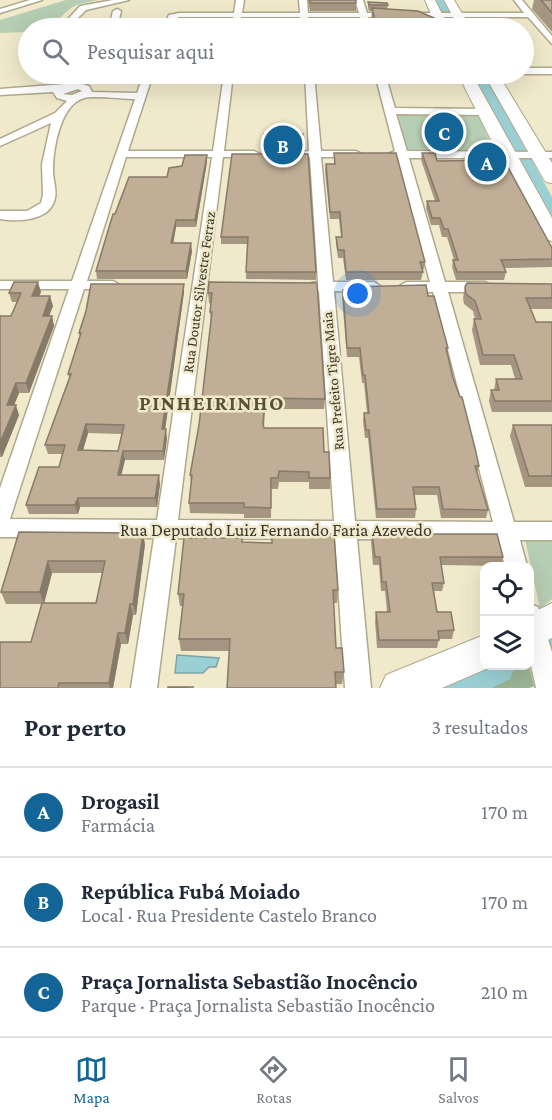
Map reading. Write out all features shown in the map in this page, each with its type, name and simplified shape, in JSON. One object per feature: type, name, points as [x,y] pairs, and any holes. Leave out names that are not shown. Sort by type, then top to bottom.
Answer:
[{"type":"main road","points":[[430,0],[440,18]]},
{"type":"main road","points":[[449,0],[458,18]]},
{"type":"main road","points":[[470,84],[552,235]]},
{"type":"main road","points":[[497,84],[541,154],[552,178]]},
{"type":"main road","points":[[399,688],[480,653]]},
{"type":"street","points":[[0,3],[11,0]]},
{"type":"street","points":[[0,10],[38,0]]},
{"type":"street","points":[[74,18],[83,8],[125,0]]},
{"type":"street","points":[[236,18],[240,0]]},
{"type":"street","points":[[303,0],[304,18]]},
{"type":"street","points":[[359,0],[364,18]]},
{"type":"street","points":[[518,0],[533,18]]},
{"type":"street","points":[[115,18],[117,11]]},
{"type":"street","points":[[172,18],[175,15],[237,14],[531,15]]},
{"type":"street","points":[[534,19],[552,41]]},
{"type":"street","points":[[534,71],[552,71]]},
{"type":"street","name":"Rua Doutor Silvestre Ferraz","points":[[144,688],[228,84]]},
{"type":"street","name":"Rua Prefeito Tigre Maia","points":[[310,84],[358,688]]},
{"type":"street","points":[[383,84],[515,562]]},
{"type":"street","points":[[0,92],[38,91],[63,94],[82,87],[144,86],[0,518]]},
{"type":"street","points":[[63,94],[82,87]]},
{"type":"street","points":[[0,215],[23,216],[37,212],[45,206],[49,199],[47,168],[63,94]]},
{"type":"street","points":[[391,111],[485,112]]},
{"type":"street","points":[[0,143],[59,115]]},
{"type":"street","points":[[123,154],[261,154]]},
{"type":"street","points":[[293,154],[541,154]]},
{"type":"street","points":[[0,285],[133,285]]},
{"type":"street","points":[[303,286],[496,287]]},
{"type":"street","name":"Rua Deputado Luiz Fernando Faria Azevedo","points":[[0,528],[552,531]]},
{"type":"street","points":[[536,628],[547,681]]},
{"type":"green space","points":[[66,0],[98,0],[73,7],[60,18],[18,18],[18,32],[0,33],[0,20]]},
{"type":"green space","points":[[398,114],[478,114],[493,150],[407,150]]},
{"type":"green space","points":[[525,539],[552,539],[552,599],[540,609],[534,581],[534,562],[530,562]]},
{"type":"green space","points":[[480,661],[480,670],[530,670],[534,686],[529,688],[424,688]]},
{"type":"water","points":[[177,655],[219,658],[216,667],[209,667],[203,673],[175,673]]},
{"type":"building","points":[[310,0],[356,0],[356,3],[310,3]]},
{"type":"building","points":[[541,0],[552,0],[552,13]]},
{"type":"building","points":[[368,2],[387,3],[388,5],[369,5]]},
{"type":"building","points":[[372,8],[418,11],[434,18],[374,18]]},
{"type":"building","points":[[264,134],[303,134],[302,141],[263,141]]},
{"type":"building","points":[[334,153],[396,153],[425,262],[420,262],[423,272],[346,272],[344,250],[338,250],[336,237],[342,237],[340,212],[330,212],[326,164],[335,164]]},
{"type":"building","points":[[422,153],[435,153],[437,161],[504,160],[552,248],[552,259],[501,260],[506,272],[457,272],[453,260],[458,260],[448,229],[444,229],[440,218],[432,218],[427,201],[439,201]]},
{"type":"building","points":[[232,154],[308,154],[316,272],[246,272],[248,237],[221,237]]},
{"type":"building","points":[[185,155],[207,155],[195,220],[176,220],[171,243],[191,243],[186,271],[96,271],[113,214],[115,214],[129,177],[167,177],[169,168],[182,166]]},
{"type":"building","points":[[14,282],[38,282],[32,296],[50,296],[43,316],[52,316],[26,383],[16,383],[7,405],[16,405],[0,443],[0,316],[11,316],[21,293],[9,293]]},
{"type":"building","points":[[209,282],[317,283],[325,399],[265,398],[263,424],[264,428],[323,428],[324,452],[329,452],[330,478],[309,478],[309,472],[279,471],[278,478],[271,478],[271,508],[244,507],[244,503],[189,503],[192,475],[190,475],[199,425],[212,312],[210,312],[212,293],[208,293]]},
{"type":"building","points":[[467,283],[552,284],[552,298],[526,298],[536,322],[552,322],[552,401],[495,401],[491,390],[499,390],[496,379],[522,379],[514,355],[483,355],[474,319],[481,319],[475,301],[466,294]]},
{"type":"building","points":[[91,284],[184,284],[162,429],[166,429],[163,451],[123,451],[118,475],[159,475],[155,498],[78,498],[75,505],[26,505],[39,467],[59,467],[65,445],[45,445],[71,374],[68,374],[86,311]],"holes":[[[86,424],[124,425],[118,451],[78,450]]]},
{"type":"building","points":[[426,285],[428,296],[434,296],[448,348],[446,348],[453,378],[460,397],[462,397],[479,466],[475,466],[488,510],[443,509],[439,487],[413,487],[416,509],[377,509],[369,430],[366,430],[364,413],[369,413],[365,375],[363,375],[360,348],[347,348],[343,290],[347,290],[348,287]]},
{"type":"building","points":[[513,425],[552,425],[552,476],[529,476]]},
{"type":"building","points":[[19,532],[143,533],[133,604],[130,604],[125,633],[118,633],[109,683],[59,683],[58,688],[0,688],[0,642],[31,642],[42,603],[96,603],[105,561],[48,561],[40,592],[1,592]]},
{"type":"building","points":[[272,534],[334,534],[338,590],[333,590],[336,648],[342,648],[344,672],[335,672],[336,688],[227,688],[230,639],[179,639],[184,594],[178,594],[184,538],[242,538],[242,542],[272,543]]},
{"type":"building","points":[[372,534],[497,534],[503,557],[440,557],[444,583],[432,583],[437,612],[451,612],[454,630],[438,631],[439,640],[379,640],[376,612],[390,612],[386,582],[382,582],[380,557],[375,557]]},
{"type":"waterway","points":[[438,0],[448,18]]},
{"type":"waterway","points":[[482,84],[552,215]]},
{"type":"waterway","points":[[534,647],[552,638]]},
{"type":"waterway","points":[[451,688],[488,670]]},
{"type":"place","name":"Praça Jornalista Sebastião Inocêncio","points":[[444,132]]},
{"type":"place","name":"República Fubá Moiado","points":[[283,145]]},
{"type":"place","name":"Drogasil","points":[[487,162]]},
{"type":"district","name":"PINHEIRINHO","points":[[212,403]]}]
